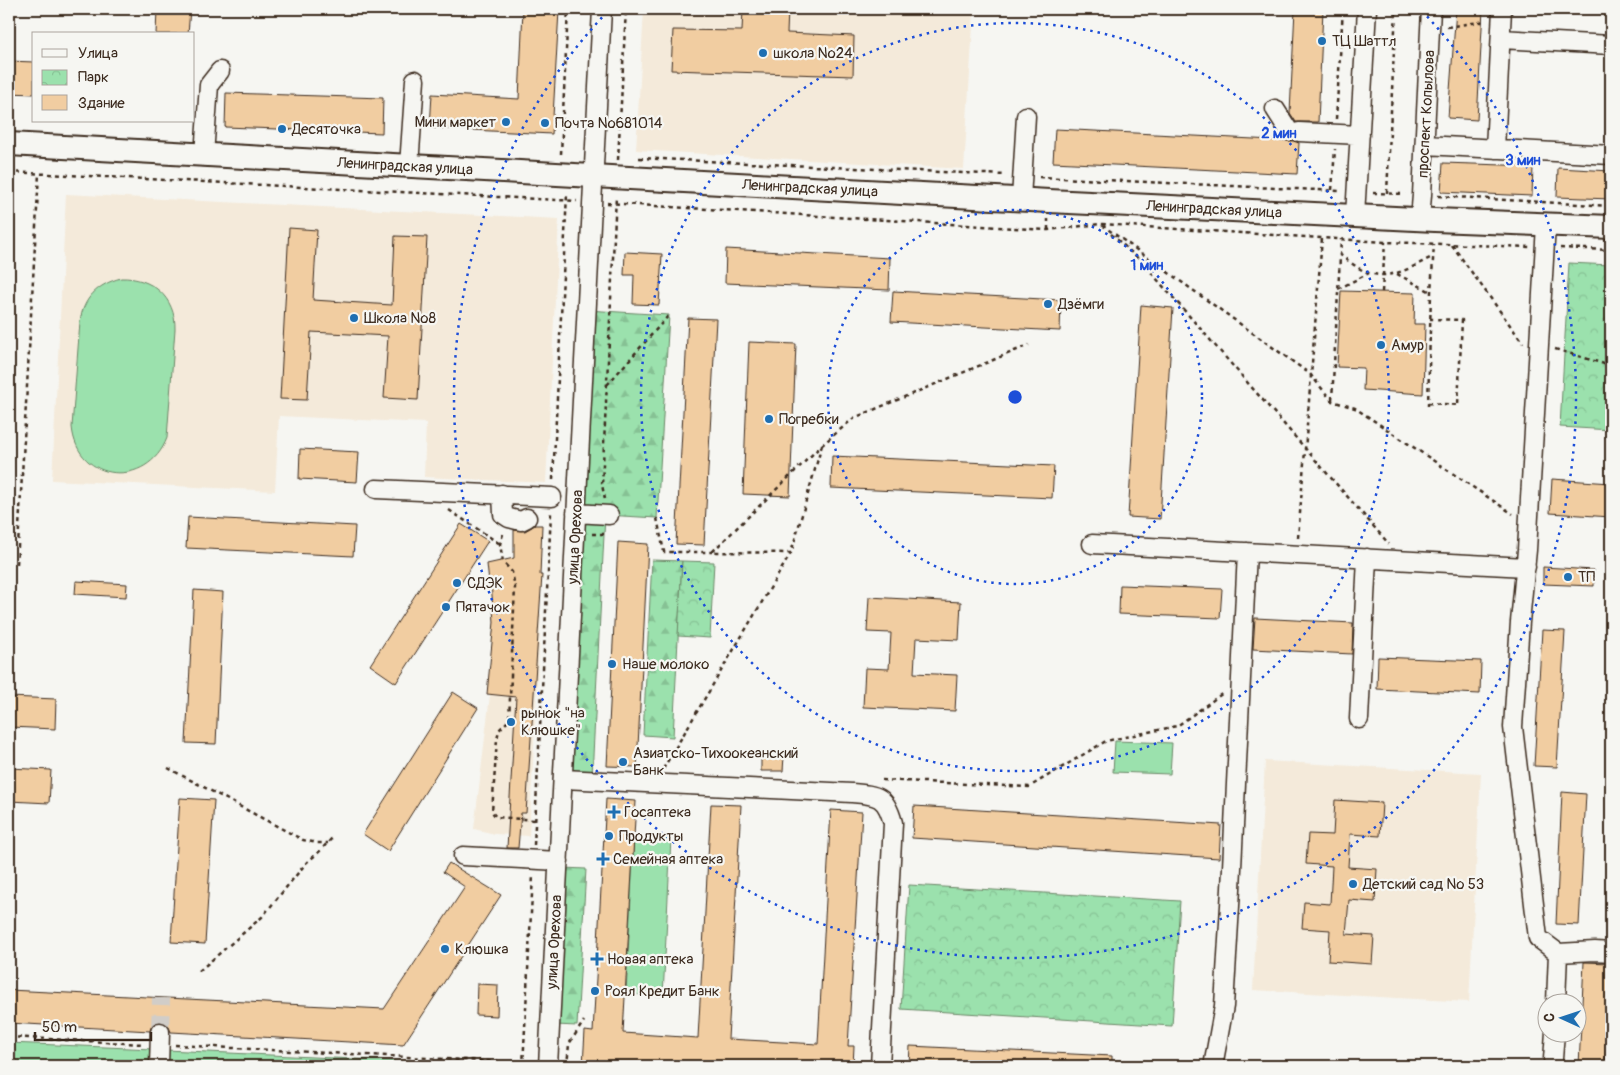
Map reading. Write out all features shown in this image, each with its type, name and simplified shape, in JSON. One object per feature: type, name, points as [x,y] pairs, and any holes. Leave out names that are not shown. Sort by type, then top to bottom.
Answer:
[{"type":"main road","name":"Ленинградская улица","points":[[9,144],[568,174],[594,166],[618,167],[1022,199],[1611,227]]},
{"type":"street","name":"улица Орехова","points":[[548,1066],[602,9]]},
{"type":"street","points":[[1355,216],[1358,192],[1366,9]]},
{"type":"street","name":"проспект Копылова","points":[[1420,219],[1431,9]]},
{"type":"street","points":[[1495,149],[1502,13]]},
{"type":"street","points":[[1500,39],[1611,45]]},
{"type":"street","points":[[204,155],[209,86],[220,71]]},
{"type":"street","points":[[409,166],[415,80]]},
{"type":"street","points":[[1275,109],[1294,132],[1360,134]]},
{"type":"street","points":[[1022,199],[1026,116]]},
{"type":"street","points":[[1425,145],[1611,155]]},
{"type":"street","points":[[1546,225],[1526,567],[1520,622],[1513,727],[1538,938],[1558,952],[1611,952]]},
{"type":"street","points":[[376,489],[552,497]]},
{"type":"street","points":[[502,494],[503,514],[509,518],[521,521],[527,518]]},
{"type":"street","points":[[576,514],[609,515]]},
{"type":"street","points":[[1092,544],[1526,567]]},
{"type":"street","points":[[1214,1061],[1224,1006],[1247,552]]},
{"type":"street","points":[[1359,720],[1367,558]]},
{"type":"street","points":[[563,779],[860,794],[882,798],[889,808],[893,823],[880,1066]]},
{"type":"street","points":[[462,856],[558,861]]},
{"type":"street","points":[[1556,992],[1558,952]]},
{"type":"street","points":[[158,1066],[159,1038]]},
{"type":"street","points":[[1554,1059],[1555,1042]]},
{"type":"path","points":[[9,1037],[159,1038],[524,1065],[569,155],[561,154],[568,9]]},
{"type":"path","points":[[609,515],[602,485],[626,9]]},
{"type":"path","points":[[1332,190],[1343,9]]},
{"type":"path","points":[[1387,193],[1396,9]]},
{"type":"path","points":[[1445,28],[1502,13]]},
{"type":"path","points":[[638,158],[1332,190],[1611,206]]},
{"type":"path","points":[[594,166],[618,167]]},
{"type":"path","points":[[9,172],[615,203],[1048,230],[1100,224],[1385,242],[1611,250]]},
{"type":"path","points":[[17,564],[39,174]]},
{"type":"path","points":[[1100,224],[1310,374],[1332,401],[1355,408],[1528,524]]},
{"type":"path","points":[[1100,224],[1141,261],[1404,560]]},
{"type":"path","points":[[1297,555],[1322,238]]},
{"type":"path","points":[[1332,401],[1341,238]]},
{"type":"path","points":[[1382,292],[1385,242]]},
{"type":"path","points":[[1430,319],[1462,320],[1458,405],[1428,404],[1430,292],[1434,244]]},
{"type":"path","points":[[1452,245],[1537,363]]},
{"type":"path","points":[[1339,254],[1369,273],[1383,274],[1397,274],[1432,257]]},
{"type":"path","points":[[1338,289],[1369,273]]},
{"type":"path","points":[[1397,274],[1430,292]]},
{"type":"path","points":[[607,385],[669,315]]},
{"type":"path","points":[[712,552],[822,445],[854,418],[1029,345]]},
{"type":"path","points":[[1554,349],[1611,366]]},
{"type":"path","points":[[654,784],[791,553],[822,445]]},
{"type":"path","points":[[448,509],[500,544]]},
{"type":"path","points":[[509,518],[500,544],[503,562],[512,572],[516,587],[509,720],[499,730],[497,739],[492,812],[496,817],[536,820]]},
{"type":"path","points":[[658,518],[664,552],[791,553]]},
{"type":"path","points":[[882,780],[1029,787],[1106,741],[1177,726],[1241,680]]},
{"type":"path","points":[[168,768],[303,840],[328,843]]},
{"type":"path","points":[[199,971],[262,917],[307,862],[334,836]]},
{"type":"path","points":[[567,1066],[568,1044],[584,1021]]},
{"type":"shaded area","points":[[644,9],[974,9],[964,169],[636,150]]},
{"type":"shaded area","points":[[66,194],[559,219],[546,483],[424,477],[426,423],[279,416],[275,491],[52,480]]},
{"type":"shaded area","name":"рынок \"на Клюшке\"","points":[[500,612],[541,614],[529,836],[495,834],[474,829]]},
{"type":"shaded area","points":[[1265,761],[1481,773],[1469,1002],[1253,990]]},
{"type":"green space","points":[[1569,263],[1611,265],[1611,430],[1560,427]]},
{"type":"green space","points":[[121,278],[142,281],[160,291],[171,307],[175,329],[167,438],[158,454],[145,466],[130,472],[114,473],[99,469],[86,460],[77,446],[72,427],[80,322],[84,306],[99,288]]},
{"type":"green space","points":[[586,310],[669,315],[657,518],[605,515],[592,776],[567,775]]},
{"type":"green space","points":[[652,560],[682,561],[673,737],[643,735]]},
{"type":"green space","points":[[682,561],[714,562],[710,638],[678,636]]},
{"type":"green space","points":[[1115,741],[1172,743],[1170,774],[1113,772]]},
{"type":"green space","points":[[634,836],[671,838],[663,996],[626,994]]},
{"type":"green space","points":[[563,868],[586,869],[577,1026],[555,1025]]},
{"type":"green space","points":[[909,885],[1180,901],[1172,1026],[901,1009]]},
{"type":"green space","points":[[9,1043],[153,1049],[152,1066],[9,1066]]},
{"type":"green space","points":[[166,1050],[417,1062],[417,1066],[165,1066]]},
{"type":"building","points":[[157,9],[190,9],[188,32],[156,32]]},
{"type":"building","points":[[523,9],[559,10],[552,134],[430,128],[432,94],[519,99]]},
{"type":"building","name":"школа №24","points":[[743,9],[788,9],[787,33],[854,36],[853,76],[671,70],[673,30],[742,31]]},
{"type":"building","points":[[1295,9],[1323,9],[1318,122],[1296,122],[1290,113]]},
{"type":"building","points":[[1456,9],[1483,9],[1477,120],[1448,118]]},
{"type":"building","points":[[9,61],[32,62],[32,94],[9,93]]},
{"type":"building","points":[[226,93],[383,98],[382,133],[225,127]]},
{"type":"building","points":[[1055,129],[1293,141],[1299,143],[1297,174],[1053,162]]},
{"type":"building","points":[[1443,163],[1533,166],[1532,196],[1441,192]]},
{"type":"building","points":[[1558,168],[1611,171],[1611,199],[1557,197]]},
{"type":"building","name":"Школа №8","points":[[289,228],[317,230],[313,300],[392,305],[395,236],[427,237],[418,400],[384,398],[388,336],[311,332],[307,400],[280,399]]},
{"type":"building","points":[[726,249],[890,258],[889,290],[725,283]]},
{"type":"building","points":[[625,252],[662,254],[659,305],[633,304],[634,275],[624,275]]},
{"type":"building","points":[[893,291],[1061,300],[1060,331],[891,322]]},
{"type":"building","name":"Амур","points":[[1341,291],[1415,293],[1414,324],[1425,324],[1423,394],[1363,390],[1364,368],[1337,367]]},
{"type":"building","points":[[1141,305],[1173,308],[1160,519],[1128,517]]},
{"type":"building","points":[[688,318],[716,319],[704,545],[676,544]]},
{"type":"building","name":"Погребки","points":[[749,342],[796,344],[790,496],[743,494]]},
{"type":"building","points":[[300,449],[359,452],[357,482],[299,479]]},
{"type":"building","points":[[832,456],[1054,466],[1052,498],[831,488]]},
{"type":"building","points":[[1552,479],[1611,483],[1611,517],[1550,513]]},
{"type":"building","points":[[188,517],[355,526],[353,556],[186,548]]},
{"type":"building","points":[[461,524],[488,541],[396,683],[370,665]]},
{"type":"building","points":[[535,525],[542,525],[540,575],[542,575],[526,813],[521,813],[518,848],[507,848],[516,697],[487,694],[494,622],[491,582],[489,583],[487,564],[514,558],[514,530],[525,531]]},
{"type":"building","points":[[618,542],[648,544],[637,767],[607,766]]},
{"type":"building","name":"ТП","points":[[1543,567],[1594,570],[1594,586],[1543,584]]},
{"type":"building","points":[[76,581],[127,584],[126,597],[75,594]]},
{"type":"building","points":[[1120,585],[1222,589],[1220,618],[1119,614]]},
{"type":"building","points":[[194,590],[223,592],[216,744],[186,743]]},
{"type":"building","points":[[869,597],[961,602],[959,640],[916,638],[914,673],[957,675],[955,711],[863,707],[865,668],[889,669],[891,633],[867,632]]},
{"type":"building","points":[[1255,618],[1353,623],[1352,654],[1253,649]]},
{"type":"building","points":[[1542,630],[1565,631],[1557,767],[1534,766]]},
{"type":"building","points":[[1378,657],[1481,661],[1480,694],[1377,689]]},
{"type":"building","points":[[453,692],[478,708],[388,851],[363,834]]},
{"type":"building","points":[[9,697],[56,699],[55,729],[9,727]]},
{"type":"building","points":[[761,755],[784,756],[783,771],[761,771]]},
{"type":"building","points":[[9,768],[51,770],[49,803],[9,801]]},
{"type":"building","points":[[1562,792],[1586,794],[1579,925],[1556,924]]},
{"type":"building","points":[[180,798],[214,800],[205,944],[171,942]]},
{"type":"building","points":[[606,799],[636,801],[623,1033],[698,1038],[711,804],[741,805],[728,1039],[818,1044],[831,810],[862,812],[848,1046],[854,1046],[853,1066],[583,1065],[585,1031],[593,1032]]},
{"type":"building","name":"Детский сад № 53","points":[[1335,800],[1382,803],[1380,836],[1350,834],[1348,867],[1377,869],[1375,902],[1349,900],[1346,934],[1374,936],[1372,964],[1328,961],[1330,930],[1302,928],[1304,902],[1330,904],[1332,866],[1306,864],[1308,834],[1333,835]]},
{"type":"building","points":[[914,806],[1221,825],[1219,858],[912,838]]},
{"type":"building","name":"Клюшка","points":[[449,863],[501,895],[403,1045],[171,1032],[169,1027],[161,1021],[155,1023],[150,1031],[9,1023],[9,990],[384,1009],[465,887],[443,872]]},
{"type":"building","points":[[1584,962],[1610,963],[1605,1066],[1579,1066],[1580,1042],[1588,1042],[1588,992],[1583,992]]},
{"type":"building","points":[[477,984],[498,985],[497,1016],[476,1015]]},
{"type":"building","points":[[910,1046],[1112,1056],[1112,1066],[909,1066]]},
{"type":"tunnel","points":[[160,1032],[161,998]]},
{"type":"place","name":"ТЦ Шаттл","points":[[1322,41]]},
{"type":"place","name":"школа №24","points":[[763,53]]},
{"type":"place","name":"Мини маркет","points":[[506,122]]},
{"type":"place","name":"Почта №681014","points":[[545,123]]},
{"type":"place","name":"Десяточка","points":[[282,129]]},
{"type":"place","name":"Дзёмги","points":[[1048,304]]},
{"type":"place","name":"Школа №8","points":[[354,318]]},
{"type":"place","name":"Амур","points":[[1381,345]]},
{"type":"place","name":"Погребки","points":[[769,419]]},
{"type":"place","name":"ТП","points":[[1568,577]]},
{"type":"place","name":"СДЭК","points":[[457,583]]},
{"type":"place","name":"Пятачок","points":[[446,607]]},
{"type":"place","name":"Наше молоко","points":[[612,664]]},
{"type":"place","name":"рынок \"на Клюшке\"","points":[[511,722]]},
{"type":"place","name":"Азиатско-Тихоокеанский Банк","points":[[623,762]]},
{"type":"place","name":"Госаптека","points":[[614,812]]},
{"type":"place","name":"Продукты","points":[[609,836]]},
{"type":"place","name":"Семейная аптека","points":[[603,859]]},
{"type":"place","name":"Детский сад № 53","points":[[1353,884]]},
{"type":"place","name":"Клюшка","points":[[445,949]]},
{"type":"place","name":"Новая аптека","points":[[597,959]]},
{"type":"place","name":"Роял Кредит Банк","points":[[595,991]]}]
